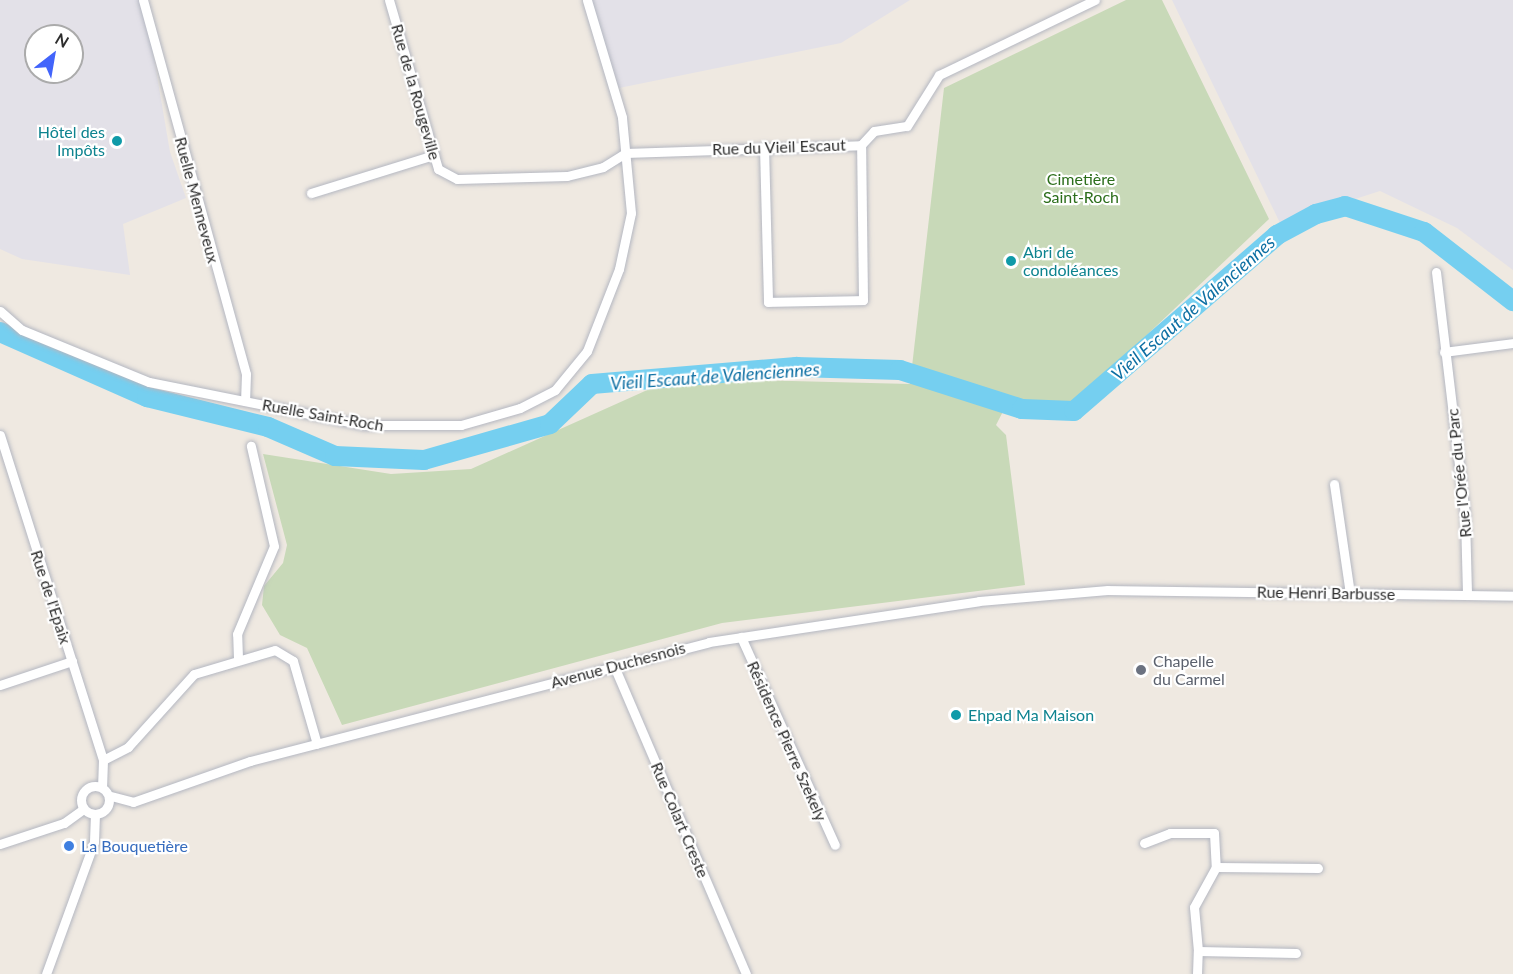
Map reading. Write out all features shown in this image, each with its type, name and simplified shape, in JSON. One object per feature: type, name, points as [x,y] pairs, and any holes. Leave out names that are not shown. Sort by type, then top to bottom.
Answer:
[{"type":"street","name":"Ruelle Menneveux","points":[[143,0],[246,374],[244,401]]},
{"type":"street","name":"Rue de la Rougeville","points":[[389,0],[434,155],[442,175],[457,179],[567,176],[603,167],[625,153]]},
{"type":"street","name":"Ruelle Saint-Roch","points":[[0,311],[22,330],[142,380],[364,425],[446,427],[514,410],[555,390],[587,351],[621,261],[631,204],[622,117],[587,0]]},
{"type":"street","name":"Rue du Vieil Escaut","points":[[625,153],[861,145],[874,131],[907,126],[939,75],[1095,0]]},
{"type":"street","points":[[764,147],[768,302],[863,300],[861,145]]},
{"type":"street","points":[[311,193],[434,155]]},
{"type":"street","name":"Rue l'Orée du Parc","points":[[1436,272],[1465,517],[1467,595]]},
{"type":"street","points":[[1444,352],[1513,343]]},
{"type":"street","name":"Rue de l'Epaix","points":[[0,435],[103,760],[102,785]]},
{"type":"street","points":[[238,658],[237,634],[274,546],[251,446]]},
{"type":"street","points":[[1334,484],[1350,594]]},
{"type":"street","name":"Rue Henri Barbusse","points":[[1138,590],[1513,596]]},
{"type":"street","name":"Avenue Duchesnois","points":[[111,796],[132,802],[163,788],[317,744],[614,666],[741,636],[1013,596],[1138,590]]},
{"type":"street","name":"Résidence Pierre Szekely","points":[[741,636],[835,845]]},
{"type":"street","points":[[103,760],[128,747],[189,678],[238,658],[275,650],[289,655],[317,744]]},
{"type":"street","points":[[0,685],[72,661]]},
{"type":"street","name":"Rue Colart Creste","points":[[614,666],[746,974]]},
{"type":"street","points":[[0,844],[64,823],[82,810],[83,799],[102,785],[111,796],[95,815],[94,842],[46,974]]},
{"type":"street","points":[[82,810],[95,815]]},
{"type":"street","points":[[1144,843],[1170,833],[1214,833],[1216,867],[1194,907],[1198,951],[1197,974]]},
{"type":"street","points":[[1216,867],[1318,868]]},
{"type":"street","points":[[1198,951],[1296,953]]},
{"type":"shaded area","points":[[0,0],[144,0],[170,152],[186,198],[123,224],[130,275],[22,259],[0,249]]},
{"type":"shaded area","points":[[589,0],[910,0],[841,43],[619,88]]},
{"type":"shaded area","points":[[1172,0],[1513,0],[1513,270],[1457,228],[1380,191],[1280,223]]},
{"type":"green space","name":"Cimetière Saint-Roch","points":[[1126,0],[1162,0],[1269,219],[1072,406],[1010,398],[996,425],[1006,435],[1025,585],[722,623],[342,725],[307,648],[280,635],[262,605],[264,586],[283,563],[287,545],[263,454],[391,474],[471,469],[654,387],[757,380],[910,384],[944,88]]},
{"type":"waterway","name":"Vieil Escaut de Valenciennes","points":[[0,332],[147,397],[268,427],[335,456],[424,460],[550,424],[592,384],[796,367],[900,370],[1022,409],[1074,411],[1277,235],[1316,214],[1345,206],[1424,232],[1513,301]]},
{"type":"place","name":"Hôtel des Impôts","points":[[117,141]]},
{"type":"place","name":"Abri de condoléances","points":[[1011,261]]},
{"type":"place","name":"Chapelle du Carmel","points":[[1141,670]]},
{"type":"place","name":"Ehpad Ma Maison","points":[[956,715]]},
{"type":"place","name":"La Bouquetière","points":[[69,846]]}]
